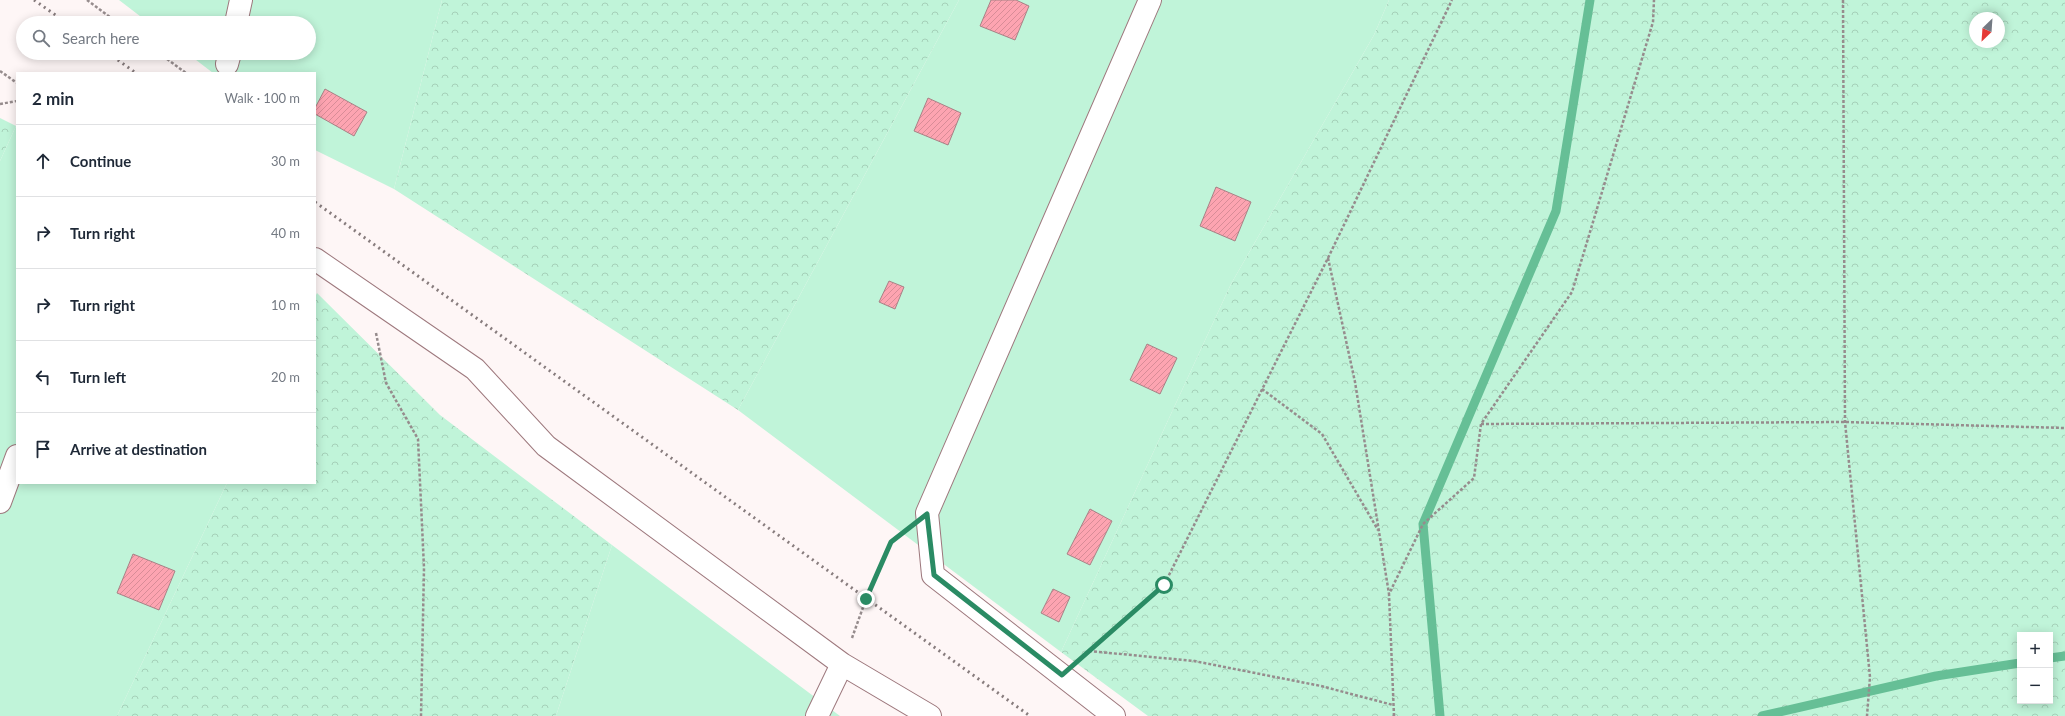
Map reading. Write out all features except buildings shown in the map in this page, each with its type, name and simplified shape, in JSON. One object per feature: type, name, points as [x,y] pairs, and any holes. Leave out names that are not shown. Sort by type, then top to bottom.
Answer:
[{"type":"street","points":[[238,16],[241,0]]},
{"type":"street","points":[[1114,716],[934,575],[927,514],[1150,0]]},
{"type":"street","points":[[316,260],[475,369],[546,446],[842,664],[930,716]]},
{"type":"street","points":[[0,502],[16,459]]},
{"type":"street","points":[[817,716],[842,664]]},
{"type":"path","points":[[87,0],[109,16]]},
{"type":"path","points":[[1062,675],[1164,585],[1328,258],[1452,0]]},
{"type":"path","points":[[1389,594],[1423,524],[1474,478],[1481,424],[1572,292],[1653,22],[1654,0]]},
{"type":"path","points":[[1843,0],[1845,422],[1870,678],[1867,716]]},
{"type":"path","points":[[168,60],[185,72]]},
{"type":"path","points":[[0,71],[16,82]]},
{"type":"path","points":[[0,104],[16,101]]},
{"type":"path","points":[[1328,258],[1355,382],[1389,594],[1394,716]]},
{"type":"path","points":[[376,332],[386,384],[418,439],[424,568],[421,716]]},
{"type":"path","points":[[1262,389],[1322,434],[1379,532]]},
{"type":"path","points":[[1481,424],[1845,422],[2065,428]]},
{"type":"path","points":[[842,664],[866,599],[891,542],[927,514]]},
{"type":"path","points":[[1089,651],[1194,661],[1321,686],[1393,705]]},
{"type":"green space","points":[[119,0],[442,0],[394,189],[316,150],[316,72],[212,72],[196,60],[316,60],[316,16],[140,16]]},
{"type":"green space","points":[[442,0],[959,0],[738,410],[394,189]]},
{"type":"green space","points":[[959,0],[1389,0],[1374,35],[1231,284],[1061,652],[738,410]]},
{"type":"green space","points":[[1389,0],[2065,0],[2065,716],[1148,716],[1061,652],[1231,284],[1374,35]]},
{"type":"green space","points":[[0,118],[16,126],[0,161]]},
{"type":"green space","points":[[16,126],[16,484],[227,484],[117,716],[0,716],[0,161]]},
{"type":"green space","points":[[317,293],[440,415],[612,545],[556,716],[117,716],[227,484],[316,484]]},
{"type":"green space","points":[[612,545],[840,716],[556,716]]},
{"type":"waterway","points":[[1440,716],[1423,524],[1556,211],[1590,0]]},
{"type":"waterway","points":[[2053,658],[2065,656]]},
{"type":"waterway","points":[[1762,716],[1936,676],[2017,663]]},
{"type":"railway","points":[[34,0],[57,16]]},
{"type":"railway","points":[[118,60],[135,72]]},
{"type":"railway","points":[[316,203],[1030,716]]},
{"type":"route","points":[[866,599],[891,542],[927,514],[934,575],[1062,675],[1164,585]]}]
